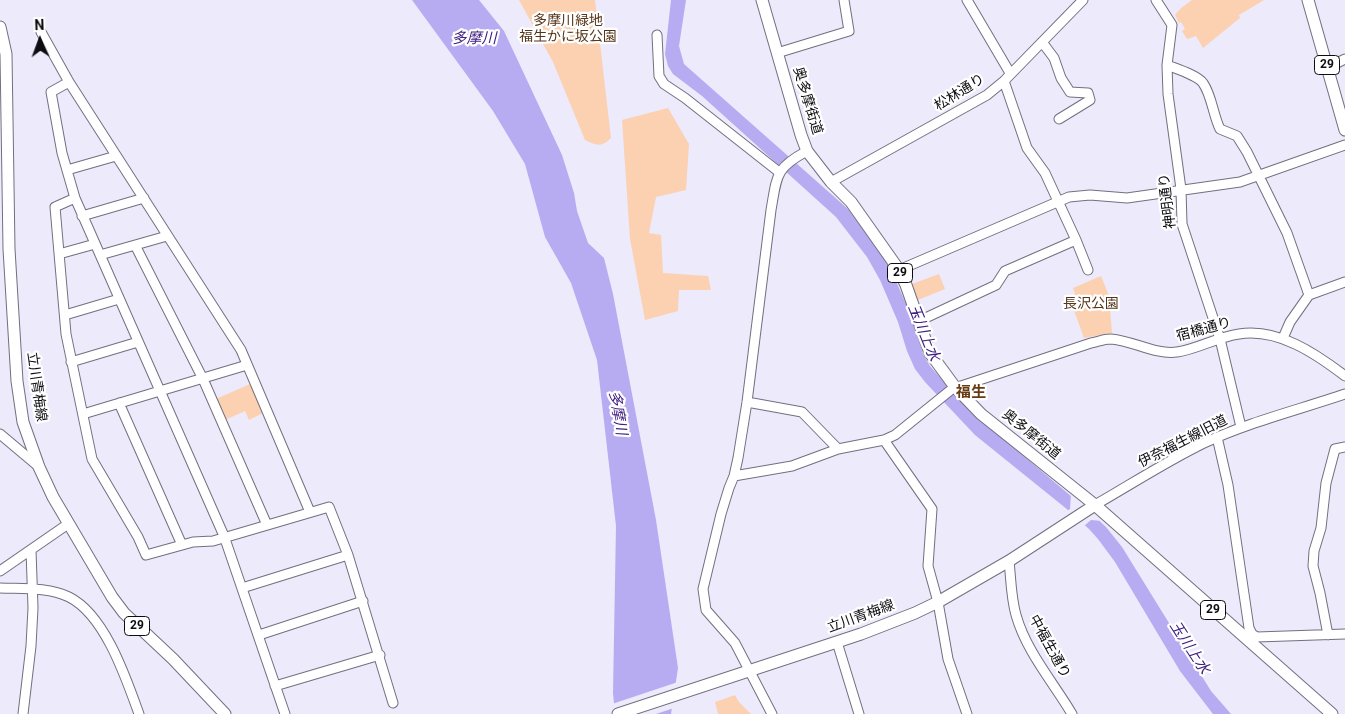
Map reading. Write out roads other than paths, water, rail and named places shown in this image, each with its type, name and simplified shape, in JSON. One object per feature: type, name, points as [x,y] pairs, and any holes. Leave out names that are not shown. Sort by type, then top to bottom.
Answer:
[{"type":"main road","name":"奥多摩街道","points":[[762,0],[807,151],[832,182],[852,202],[899,270],[930,353],[954,388],[981,414],[1249,637],[1332,714]]},
{"type":"main road","name":"29","points":[[1308,0],[1345,130]]},
{"type":"main road","name":"立川青梅線","points":[[0,27],[6,54],[10,249],[17,381],[24,422],[39,467],[53,497],[112,597],[124,613],[173,659],[225,714]]},
{"type":"main road","name":"立川青梅線","points":[[618,714],[836,642],[892,622],[938,602],[1010,561],[1093,507]]},
{"type":"street","points":[[777,53],[849,31],[844,0]]},
{"type":"street","points":[[967,0],[1007,77],[1027,148],[1045,173],[1088,270]]},
{"type":"street","name":"松林通り","points":[[832,182],[987,95],[1083,0]]},
{"type":"street","name":"神明通り","points":[[1156,0],[1172,24],[1167,66],[1168,94],[1181,189],[1182,224],[1220,339],[1241,427]]},
{"type":"street","points":[[41,32],[69,82],[241,350],[310,512]]},
{"type":"street","points":[[657,35],[659,76],[664,84],[780,170]]},
{"type":"street","points":[[1042,42],[1054,58],[1061,78],[1070,92],[1088,93],[1090,100],[1059,119]]},
{"type":"street","points":[[1327,68],[1345,59]]},
{"type":"street","points":[[1167,66],[1184,71],[1202,82],[1220,129],[1237,136],[1247,152],[1288,233],[1309,294]]},
{"type":"street","points":[[69,82],[51,92],[62,153],[75,198],[224,536],[285,714]]},
{"type":"street","points":[[899,270],[1059,202],[1080,195],[1127,198],[1240,182],[1345,145]]},
{"type":"street","points":[[772,714],[735,643],[706,610],[703,589],[724,505],[734,476],[747,402],[771,210],[780,170],[794,158],[807,151]]},
{"type":"street","points":[[67,170],[116,156]]},
{"type":"street","points":[[75,198],[56,207],[59,254],[71,362],[92,458],[138,537],[146,556],[192,542],[213,540],[329,507],[348,554],[380,654],[393,702]]},
{"type":"street","points":[[82,216],[144,198]]},
{"type":"street","points":[[100,255],[167,236]]},
{"type":"street","points":[[919,321],[996,285],[1005,271],[1076,240]]},
{"type":"street","points":[[59,254],[95,244]]},
{"type":"street","points":[[135,245],[203,379],[267,525]]},
{"type":"street","points":[[1283,338],[1290,322],[1309,294],[1345,282]]},
{"type":"street","points":[[65,315],[119,299]]},
{"type":"street","name":"宿橋通り","points":[[954,388],[1109,339],[1159,352],[1176,352],[1238,334],[1259,333],[1283,338],[1321,359],[1345,376]]},
{"type":"street","points":[[71,362],[138,342]]},
{"type":"street","points":[[83,414],[248,365]]},
{"type":"street","points":[[734,476],[792,466],[838,449],[895,436],[954,388]]},
{"type":"street","name":"伊奈福生線旧道","points":[[1093,507],[1217,437],[1241,427],[1345,394]]},
{"type":"street","points":[[747,402],[802,412],[838,449]]},
{"type":"street","points":[[119,403],[182,545]]},
{"type":"street","points":[[0,434],[39,467]]},
{"type":"street","points":[[1217,437],[1228,485],[1249,637],[1345,634]]},
{"type":"street","points":[[884,440],[932,509],[928,566],[938,602],[948,659],[966,714]]},
{"type":"street","points":[[1328,635],[1313,566],[1314,551],[1322,528],[1326,483],[1335,449],[1345,447]]},
{"type":"street","points":[[0,571],[68,524]]},
{"type":"street","points":[[23,714],[31,646],[33,608],[31,550]]},
{"type":"street","points":[[242,588],[348,554]]},
{"type":"street","name":"中福生通り","points":[[1010,561],[1016,616],[1035,657],[1067,712]]},
{"type":"street","points":[[0,588],[52,592],[69,597],[85,609],[100,628],[122,666],[139,714]]},
{"type":"street","points":[[259,635],[363,601]]},
{"type":"street","points":[[836,642],[859,714]]},
{"type":"street","points":[[275,686],[380,654]]},
{"type":"water","name":"多摩川","points":[[412,0],[479,0],[504,31],[562,155],[588,243],[604,258],[613,294],[656,520],[678,668],[671,714],[615,714],[613,693],[616,526],[597,360],[571,283],[545,237],[525,164],[493,111]]},
{"type":"water","points":[[671,0],[686,0],[679,46],[684,64],[848,209],[892,272],[913,320],[923,354],[930,366],[967,408],[1106,527],[1122,547],[1211,691],[1231,714],[1213,714],[1180,671],[1115,562],[1089,529],[975,435],[925,382],[915,369],[907,351],[898,322],[880,280],[867,257],[836,217],[702,96],[673,74],[668,66],[665,54]]},
{"type":"district","name":"福生","points":[[971,393]]},
{"type":"park label","name":"多摩川緑地 福生かに坂公園","points":[[568,30]]},
{"type":"park label","name":"長沢公園","points":[[1091,304]]},
{"type":"water label","name":"玉川上水","points":[[923,333]]},
{"type":"water label","name":"玉川上水","points":[[1189,648]]}]
